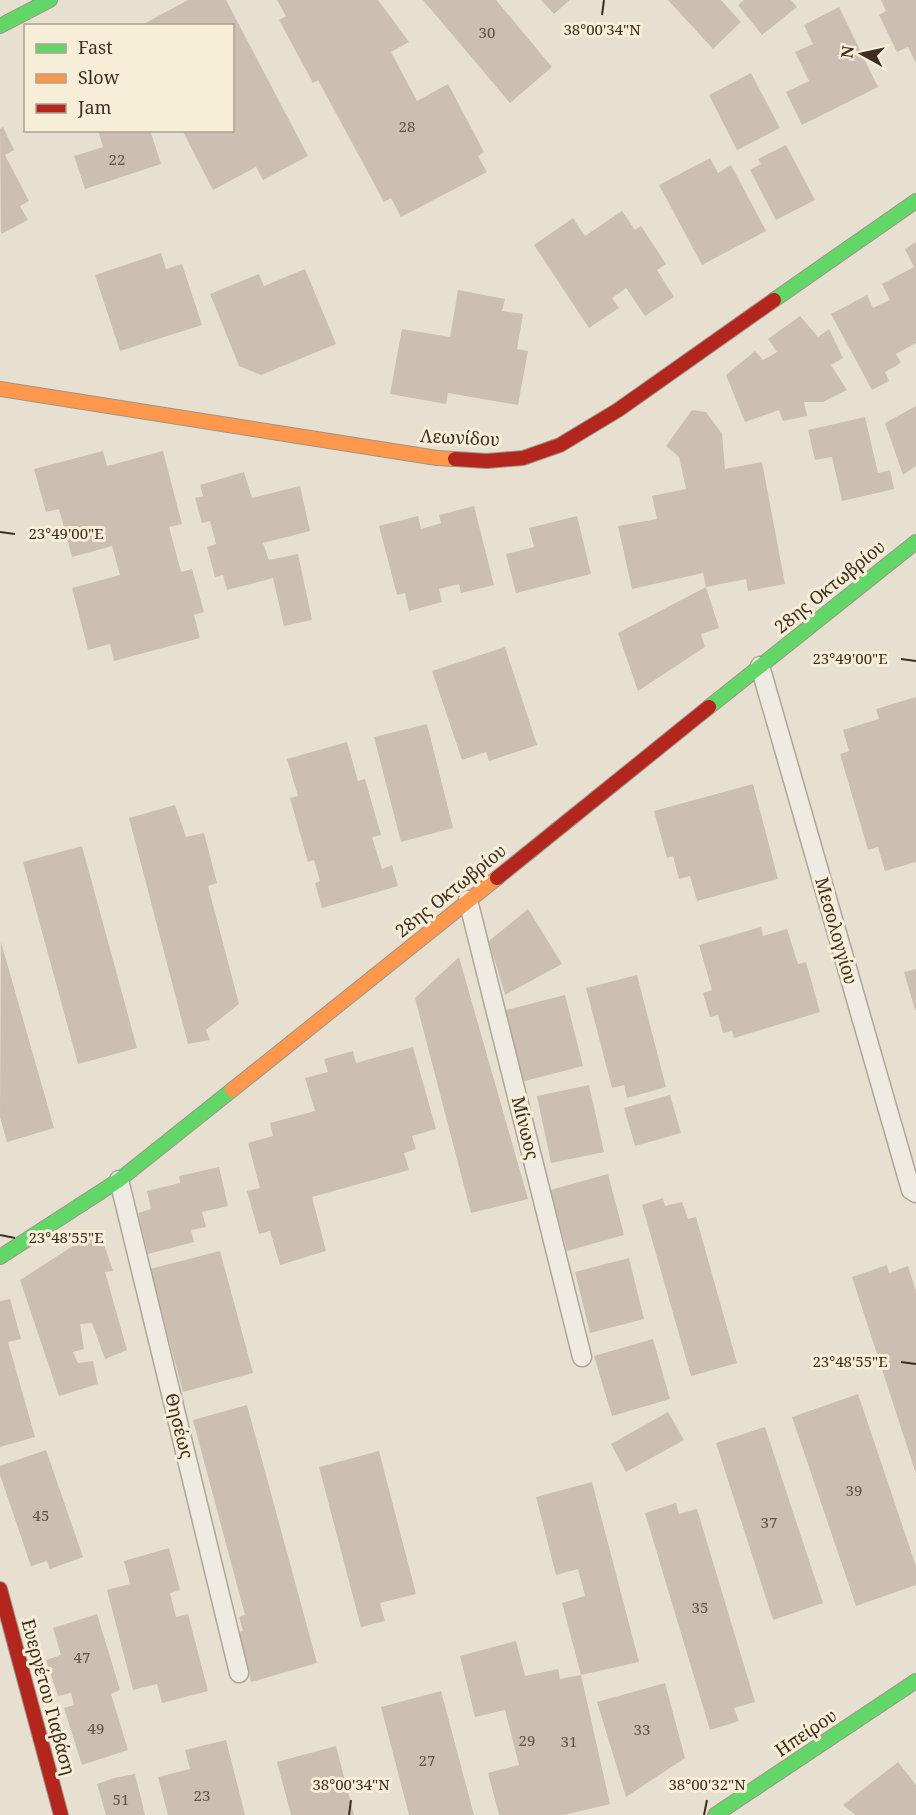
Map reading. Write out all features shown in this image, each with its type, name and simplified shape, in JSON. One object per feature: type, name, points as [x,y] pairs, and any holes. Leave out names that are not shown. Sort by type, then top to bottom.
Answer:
[{"type":"street","points":[[0,26],[50,0]]},
{"type":"street","name":"Λεωνίδου","points":[[0,389],[437,458],[487,461],[523,458],[560,445],[618,410],[916,201]]},
{"type":"street","name":"28ης Οκτωβρίου","points":[[0,1257],[119,1180],[916,542]]},
{"type":"street","name":"Ευεργέτου Γιαβάση","points":[[0,1588],[61,1815]]},
{"type":"street","name":"Ηπείρου","points":[[715,1815],[916,1681]]},
{"type":"lane","name":"Μεσολογγίου","points":[[760,666],[911,1190],[916,1193]]},
{"type":"lane","name":"Μίνωος","points":[[468,900],[582,1357]]},
{"type":"lane","name":"Θησέως","points":[[119,1180],[239,1673]]},
{"type":"building","points":[[188,0],[226,0],[308,156],[263,180],[256,167],[213,190],[183,132],[234,132],[234,24],[144,24]]},
{"type":"building","points":[[277,0],[378,0],[409,42],[391,52],[417,101],[448,84],[484,152],[478,156],[487,172],[401,217],[391,198],[384,202],[318,80],[313,83],[279,20],[286,16]]},
{"type":"building","points":[[423,0],[496,0],[552,67],[510,103]]},
{"type":"building","points":[[541,0],[570,0],[554,14]]},
{"type":"building","points":[[668,0],[721,0],[741,22],[713,49]]},
{"type":"building","points":[[744,0],[791,0],[797,7],[762,35],[738,5]]},
{"type":"building","points":[[881,0],[916,0],[916,63],[908,47],[897,52],[879,15],[886,11]]},
{"type":"building","points":[[839,7],[878,87],[802,125],[786,92],[809,81],[795,52],[813,44],[804,25]]},
{"type":"building","points":[[751,73],[780,128],[737,150],[709,95]]},
{"type":"building","points":[[3,127],[14,150],[5,155],[29,201],[20,206],[28,220],[1,234],[0,129]]},
{"type":"building","points":[[99,132],[151,132],[161,164],[85,189],[74,156],[103,147]]},
{"type":"building","points":[[786,145],[815,200],[776,220],[750,170],[761,164],[758,159]]},
{"type":"building","points":[[710,158],[718,173],[731,165],[766,231],[702,265],[659,185]]},
{"type":"building","points":[[622,211],[635,230],[641,226],[666,264],[657,270],[674,297],[645,316],[626,288],[612,298],[619,308],[589,328],[534,245],[573,218],[585,236]]},
{"type":"building","points":[[916,242],[916,343],[896,354],[901,363],[885,372],[889,381],[872,390],[831,314],[867,295],[873,308],[890,300],[882,284],[914,267],[905,249]]},
{"type":"building","points":[[161,253],[166,269],[182,264],[202,325],[120,351],[95,275]]},
{"type":"building","points":[[305,269],[336,344],[261,375],[239,366],[210,294],[259,274],[264,286]]},
{"type":"building","points":[[458,290],[505,299],[502,311],[523,314],[517,349],[528,351],[518,405],[448,393],[446,404],[390,394],[402,329],[450,337]]},
{"type":"building","points":[[800,316],[818,337],[829,329],[843,358],[831,365],[847,390],[823,402],[804,402],[807,416],[783,421],[779,410],[745,422],[726,375],[755,351],[763,360],[777,352],[768,339]]},
{"type":"building","points":[[916,406],[916,466],[903,475],[885,423]]},
{"type":"building","points":[[692,410],[706,412],[722,434],[725,469],[762,462],[785,584],[748,591],[746,579],[706,587],[703,573],[632,589],[618,526],[657,519],[652,496],[686,489],[679,457],[666,446]]},
{"type":"building","points":[[865,417],[878,473],[890,470],[894,489],[842,501],[832,457],[815,460],[808,430]]},
{"type":"building","points":[[103,451],[107,466],[163,451],[182,524],[169,527],[181,572],[192,569],[204,612],[194,615],[200,638],[114,661],[110,644],[88,650],[72,588],[120,575],[112,546],[72,557],[59,509],[46,512],[34,469]]},
{"type":"building","points":[[244,472],[252,498],[300,486],[310,531],[263,543],[269,560],[298,554],[312,620],[284,626],[273,578],[227,590],[223,575],[215,577],[207,547],[216,544],[210,521],[202,523],[195,498],[203,496],[200,485]]},
{"type":"building","points":[[474,506],[494,585],[461,593],[459,584],[439,589],[442,602],[409,611],[405,593],[397,595],[379,526],[418,516],[421,529],[441,523],[439,515]]},
{"type":"building","points":[[577,516],[591,574],[516,593],[506,554],[534,547],[529,528]]},
{"type":"building","points":[[706,587],[719,628],[701,634],[705,647],[638,691],[618,633]]},
{"type":"building","points":[[505,647],[537,745],[489,761],[486,752],[462,760],[432,671]]},
{"type":"building","points":[[916,697],[916,862],[885,871],[878,847],[868,850],[840,754],[849,751],[843,730],[879,719],[876,709]]},
{"type":"building","points":[[427,724],[453,828],[401,842],[374,737]]},
{"type":"building","points":[[347,742],[358,781],[365,779],[381,835],[372,837],[382,869],[392,865],[398,886],[322,908],[315,883],[320,881],[314,860],[308,862],[290,798],[298,796],[287,759]]},
{"type":"building","points":[[753,784],[778,879],[697,901],[690,876],[679,879],[673,856],[667,858],[654,811]]},
{"type":"building","points":[[175,805],[186,837],[204,833],[217,883],[208,886],[239,1004],[206,1030],[210,1040],[188,1044],[129,818]]},
{"type":"building","points":[[82,846],[137,1048],[78,1064],[23,862]]},
{"type":"building","points":[[528,909],[562,964],[505,995],[489,941]]},
{"type":"building","points":[[761,927],[763,936],[787,929],[798,964],[806,962],[820,1012],[734,1038],[732,1031],[723,1033],[718,1015],[710,1017],[703,993],[712,990],[699,945]]},
{"type":"building","points":[[1,942],[54,1128],[7,1142],[0,1117]]},
{"type":"building","points":[[459,957],[528,1199],[471,1213],[415,998]]},
{"type":"building","points":[[916,969],[916,1010],[915,1010],[904,972]]},
{"type":"building","points":[[637,975],[666,1087],[627,1098],[624,1085],[612,1088],[586,988]]},
{"type":"building","points":[[565,995],[583,1066],[521,1082],[502,1011]]},
{"type":"building","points":[[413,1047],[436,1129],[412,1136],[416,1149],[404,1153],[409,1170],[312,1197],[326,1251],[280,1265],[270,1231],[259,1234],[247,1191],[260,1188],[248,1143],[273,1136],[270,1123],[315,1111],[305,1078],[328,1072],[324,1059],[353,1051],[356,1063]]},
{"type":"building","points":[[589,1085],[604,1152],[551,1163],[537,1096]]},
{"type":"building","points":[[670,1095],[681,1133],[635,1146],[624,1108]]},
{"type":"building","points":[[219,1167],[228,1206],[202,1212],[206,1227],[191,1230],[194,1242],[148,1254],[138,1213],[151,1209],[147,1191],[180,1183],[179,1176]]},
{"type":"building","points":[[608,1174],[624,1235],[567,1251],[550,1190]]},
{"type":"building","points":[[663,1198],[665,1206],[682,1202],[688,1219],[696,1217],[737,1363],[691,1376],[642,1205]]},
{"type":"building","points":[[101,1235],[113,1271],[105,1272],[127,1350],[105,1359],[92,1323],[80,1324],[84,1349],[73,1352],[78,1363],[93,1361],[98,1384],[59,1396],[20,1280],[79,1242]]},
{"type":"building","points":[[220,1251],[253,1373],[183,1392],[150,1269]]},
{"type":"building","points":[[629,1258],[644,1319],[590,1333],[575,1272]]},
{"type":"building","points":[[887,1265],[889,1273],[908,1266],[916,1291],[916,1474],[852,1277]]},
{"type":"building","points":[[10,1299],[21,1339],[8,1342],[35,1437],[0,1447],[0,1301]]},
{"type":"building","points":[[653,1339],[670,1399],[612,1416],[594,1356]]},
{"type":"building","points":[[858,1394],[916,1566],[916,1585],[856,1606],[792,1417]]},
{"type":"building","points":[[247,1405],[317,1663],[251,1682],[238,1633],[243,1631],[239,1617],[245,1615],[193,1420]]},
{"type":"building","points":[[668,1412],[684,1440],[626,1472],[611,1444]]},
{"type":"building","points":[[765,1427],[823,1603],[773,1620],[716,1443]]},
{"type":"building","points":[[46,1450],[83,1557],[50,1569],[47,1561],[31,1566],[0,1475],[0,1466]]},
{"type":"building","points":[[379,1451],[416,1594],[380,1603],[385,1621],[361,1627],[319,1467]]},
{"type":"building","points":[[592,1482],[639,1662],[581,1675],[562,1603],[585,1596],[578,1569],[556,1575],[536,1497]]},
{"type":"building","points":[[676,1503],[679,1514],[697,1509],[755,1702],[734,1708],[739,1721],[710,1730],[645,1513]]},
{"type":"building","points":[[169,1548],[180,1590],[170,1593],[176,1617],[188,1614],[208,1691],[162,1703],[157,1684],[133,1690],[107,1590],[130,1584],[124,1561]]},
{"type":"building","points":[[97,1614],[120,1690],[111,1694],[128,1750],[82,1765],[64,1708],[74,1705],[71,1693],[58,1696],[46,1660],[61,1655],[53,1628]]},
{"type":"building","points":[[516,1641],[525,1676],[558,1669],[560,1679],[581,1675],[610,1804],[564,1815],[499,1815],[488,1773],[519,1765],[505,1710],[475,1717],[460,1656]]},
{"type":"building","points":[[665,1683],[685,1758],[626,1797],[597,1702]]},
{"type":"building","points":[[441,1691],[474,1815],[409,1815],[381,1707]]},
{"type":"building","points":[[226,1740],[245,1815],[168,1815],[158,1777],[190,1769],[185,1750]]},
{"type":"building","points":[[336,1746],[354,1815],[291,1815],[277,1762]]},
{"type":"building","points":[[898,1762],[916,1785],[916,1815],[855,1815],[843,1805]]},
{"type":"building","points":[[135,1774],[145,1815],[106,1815],[97,1784]]},
{"type":"traffic: fast","points":[[0,26],[50,0]]},
{"type":"traffic: fast","points":[[774,300],[916,201]]},
{"type":"traffic: fast","points":[[709,707],[916,542]]},
{"type":"traffic: fast","points":[[0,1257],[119,1180],[232,1090]]},
{"type":"traffic: fast","points":[[715,1815],[916,1681]]},
{"type":"traffic: slow","points":[[0,389],[455,459]]},
{"type":"traffic: slow","points":[[232,1090],[497,878]]},
{"type":"traffic: jam","points":[[455,459],[487,461],[523,458],[560,445],[618,410],[774,300]]},
{"type":"traffic: jam","points":[[497,878],[709,707]]},
{"type":"traffic: jam","points":[[0,1589],[61,1815]]}]
